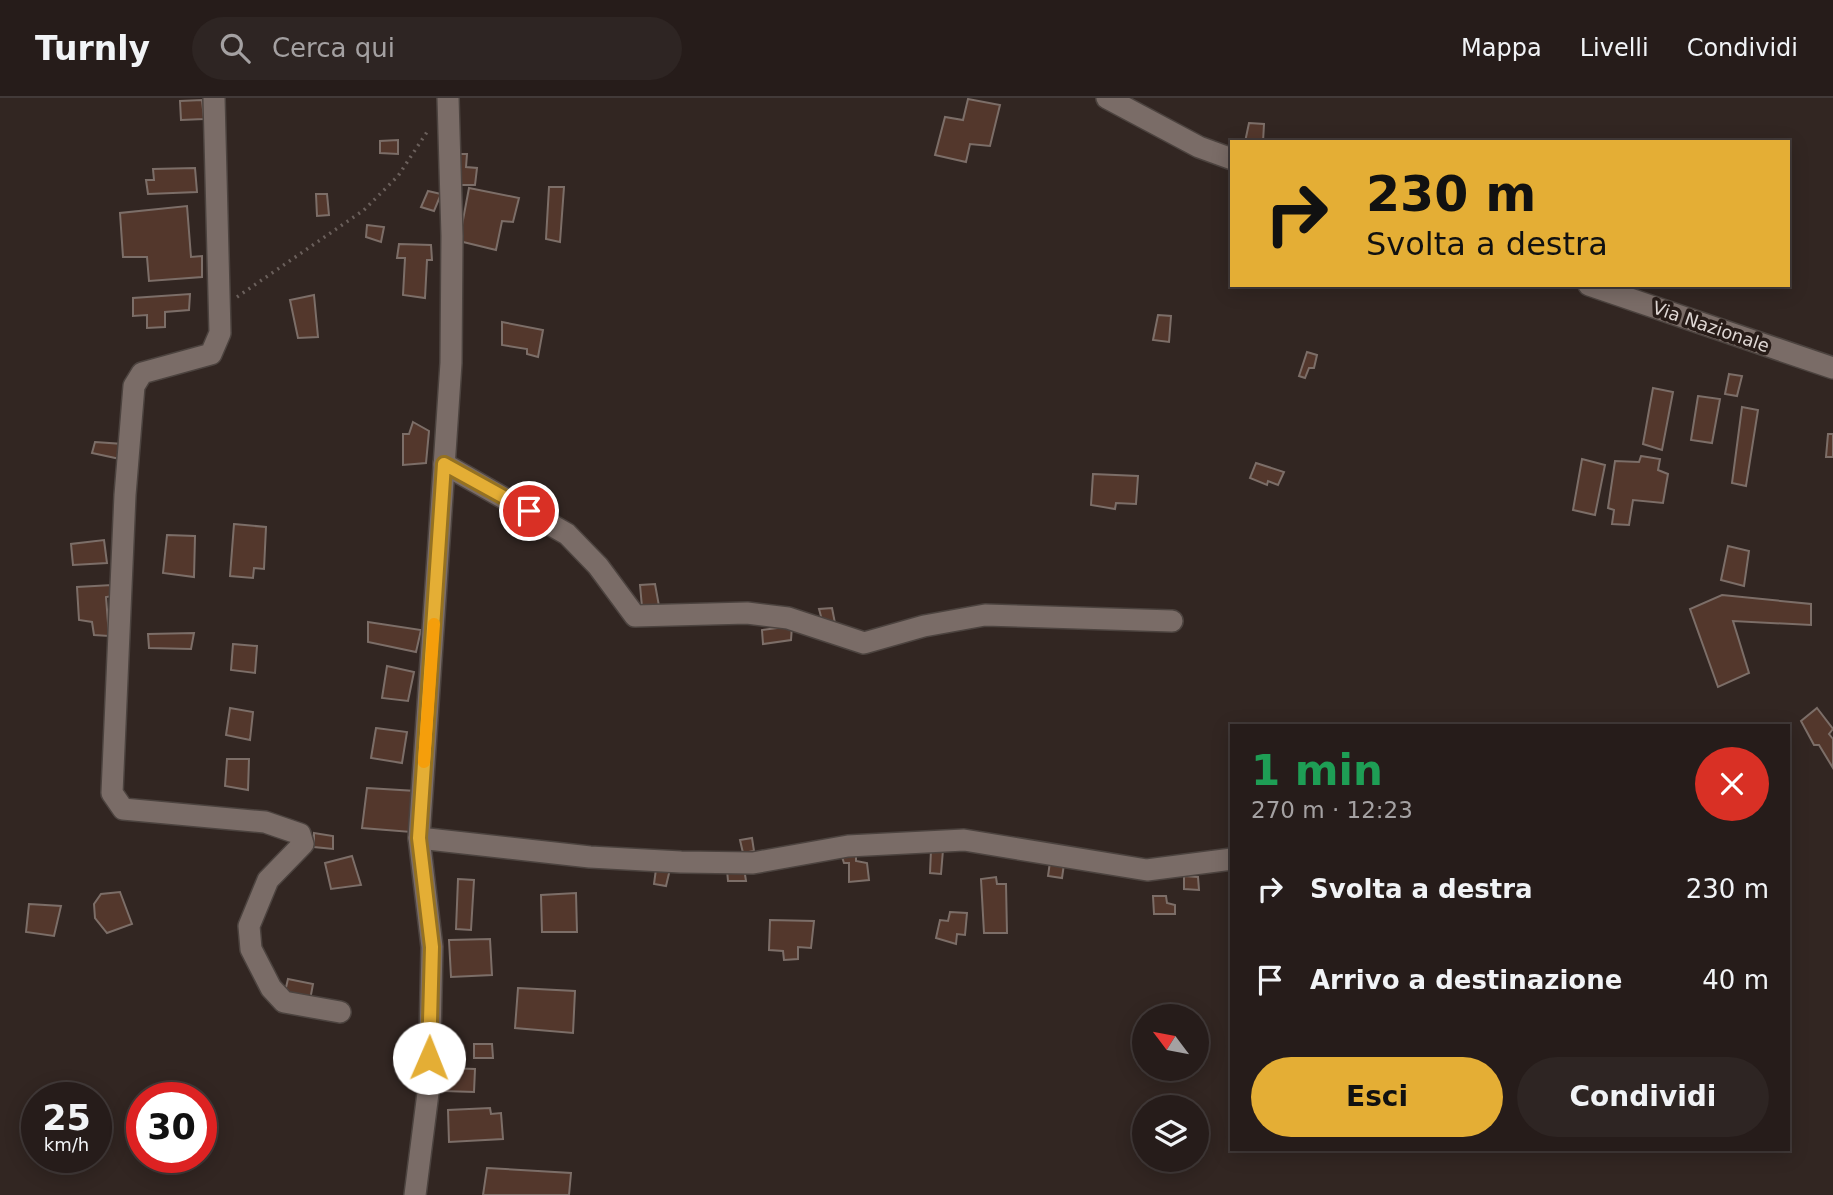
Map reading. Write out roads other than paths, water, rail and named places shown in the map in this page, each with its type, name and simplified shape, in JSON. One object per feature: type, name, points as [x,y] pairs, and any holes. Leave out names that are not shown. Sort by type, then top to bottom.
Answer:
[{"type":"street","points":[[214,98],[220,333],[211,354],[142,373],[134,386],[125,495],[112,793],[123,809],[265,822],[300,834],[303,844],[268,880],[249,926],[251,949],[271,988],[284,1002],[340,1012]]},
{"type":"street","points":[[1107,98],[1199,147],[1230,158]]},
{"type":"street","points":[[415,1195],[429,1085],[432,947],[419,838],[451,363],[453,236],[449,106]]},
{"type":"street","name":"Via Nazionale","points":[[1595,287],[1833,368]]},
{"type":"street","points":[[444,464],[567,534],[598,566],[635,616],[747,613],[788,618],[864,643],[924,626],[985,615],[1172,621]]},
{"type":"street","points":[[419,838],[590,857],[681,862],[753,863],[848,846],[964,840],[1147,870],[1230,859]]}]
